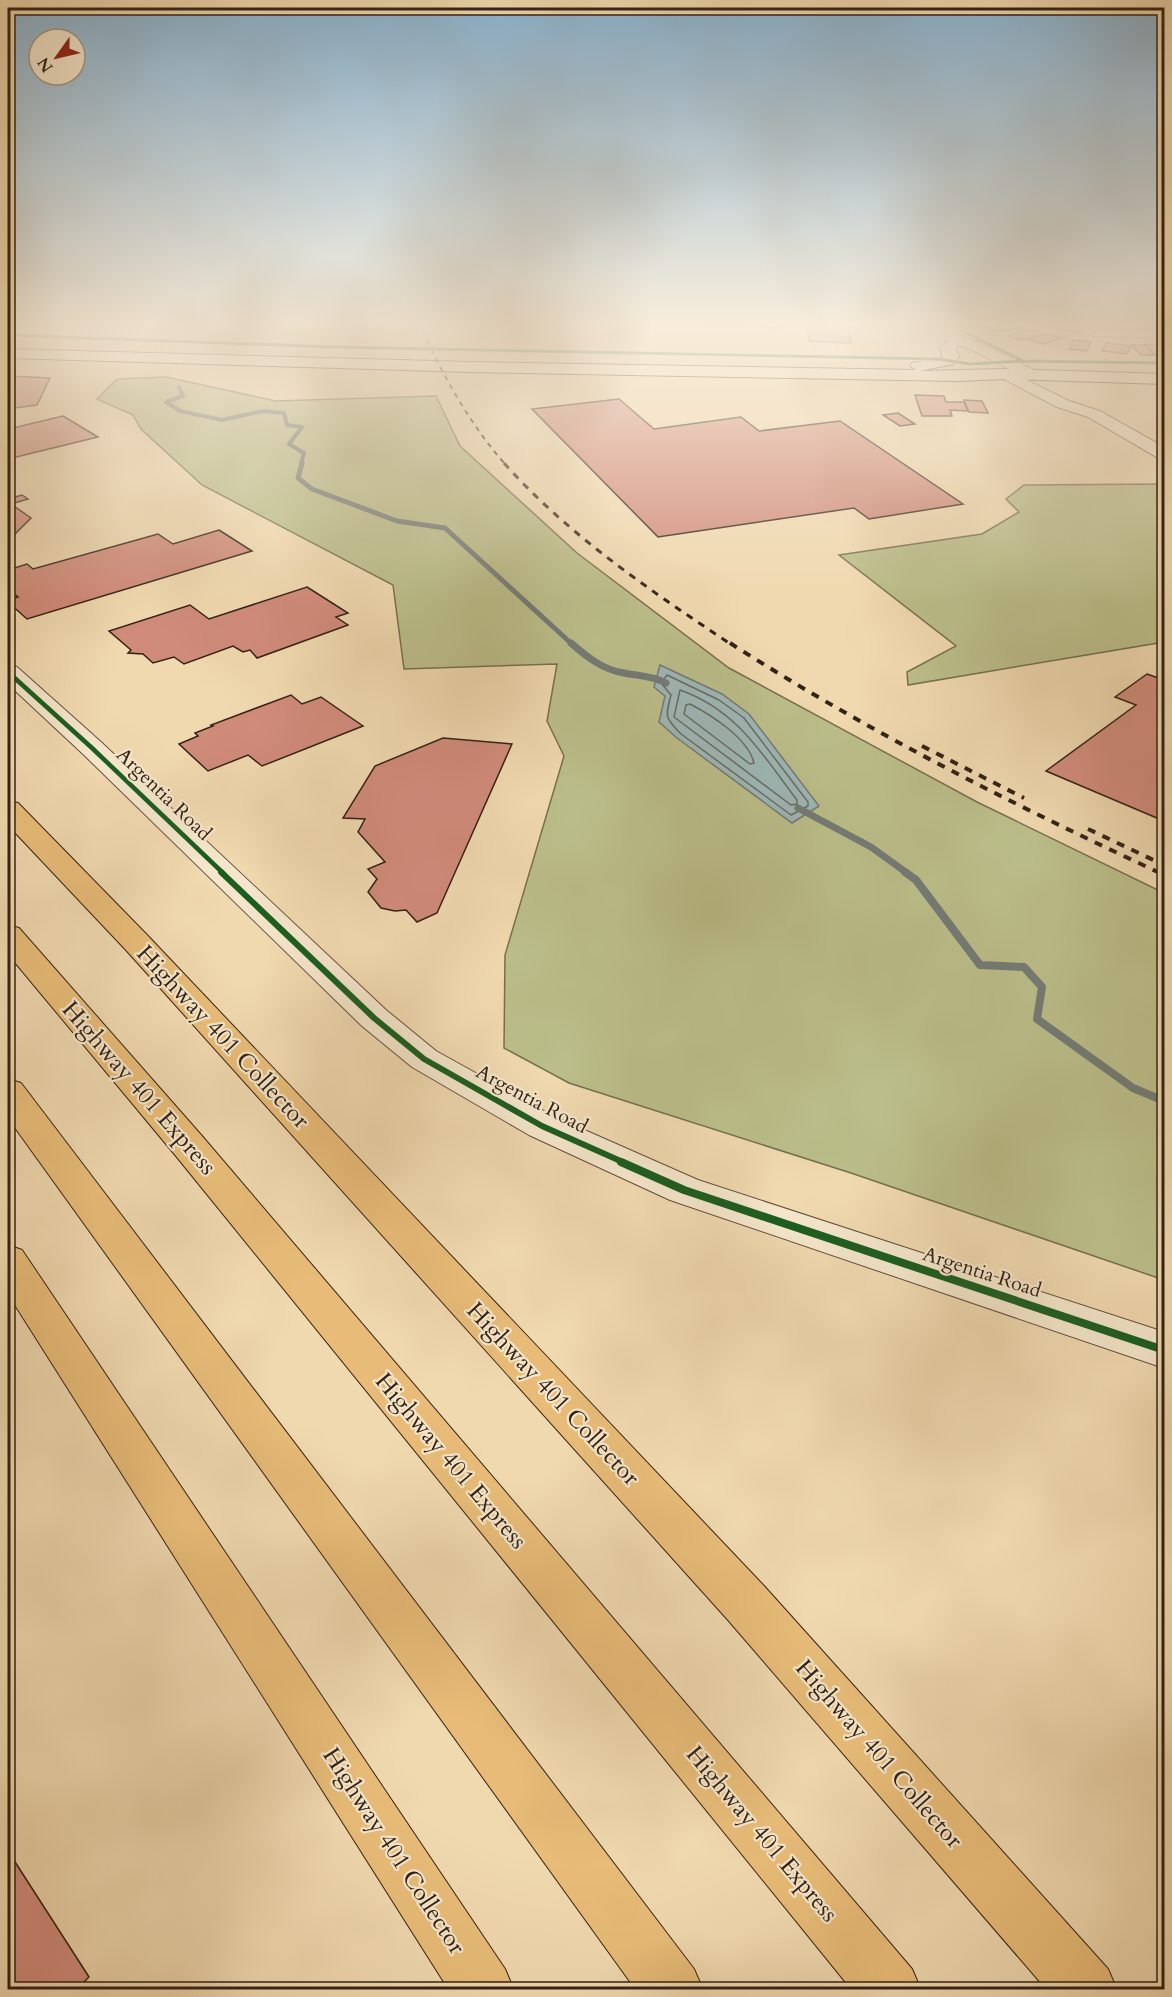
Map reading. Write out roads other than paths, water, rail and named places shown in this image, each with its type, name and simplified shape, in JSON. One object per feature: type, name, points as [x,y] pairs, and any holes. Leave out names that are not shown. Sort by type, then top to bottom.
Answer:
[{"type":"highway","name":"Highway 401 Collector","points":[[8,809],[137,943],[746,1603],[1087,1989]]},
{"type":"highway","name":"Highway 401 Express","points":[[8,935],[189,1146],[891,1989]]},
{"type":"highway","points":[[8,1092],[673,1989]]},
{"type":"highway","name":"Highway 401 Collector","points":[[8,1261],[484,1989]]},
{"type":"main road","name":"Argentia Road","points":[[8,672],[92,748],[374,1018],[424,1059],[542,1126],[684,1190],[1164,1350]]},
{"type":"street","points":[[1096,415],[1164,454]]},
{"type":"water","points":[[660,665],[722,694],[749,714],[819,806],[792,823],[677,738],[659,722],[665,696],[654,687]]},
{"type":"waterway","points":[[200,415],[222,420],[244,415]]},
{"type":"waterway","points":[[285,415],[287,425],[302,427],[289,444],[304,453],[301,464]]},
{"type":"waterway","points":[[302,463],[298,478],[312,489],[397,521],[445,528],[573,645]]},
{"type":"waterway","points":[[571,643],[589,658],[609,669],[666,683]]},
{"type":"waterway","points":[[798,808],[871,847],[907,873]]},
{"type":"waterway","points":[[905,872],[916,880],[980,965],[1024,967],[1042,987],[1037,1019],[1133,1088],[1164,1101]]},
{"type":"railway","points":[[469,415],[505,464]]},
{"type":"railway","points":[[504,463],[529,490],[583,538],[641,583],[732,645]]},
{"type":"railway","points":[[730,643],[834,706],[941,765],[1160,873]]},
{"type":"railway","points":[[922,746],[1024,798]]},
{"type":"railway","points":[[1088,829],[1164,865]]},
{"type":"railway","points":[[1157,872],[1164,875]]}]
